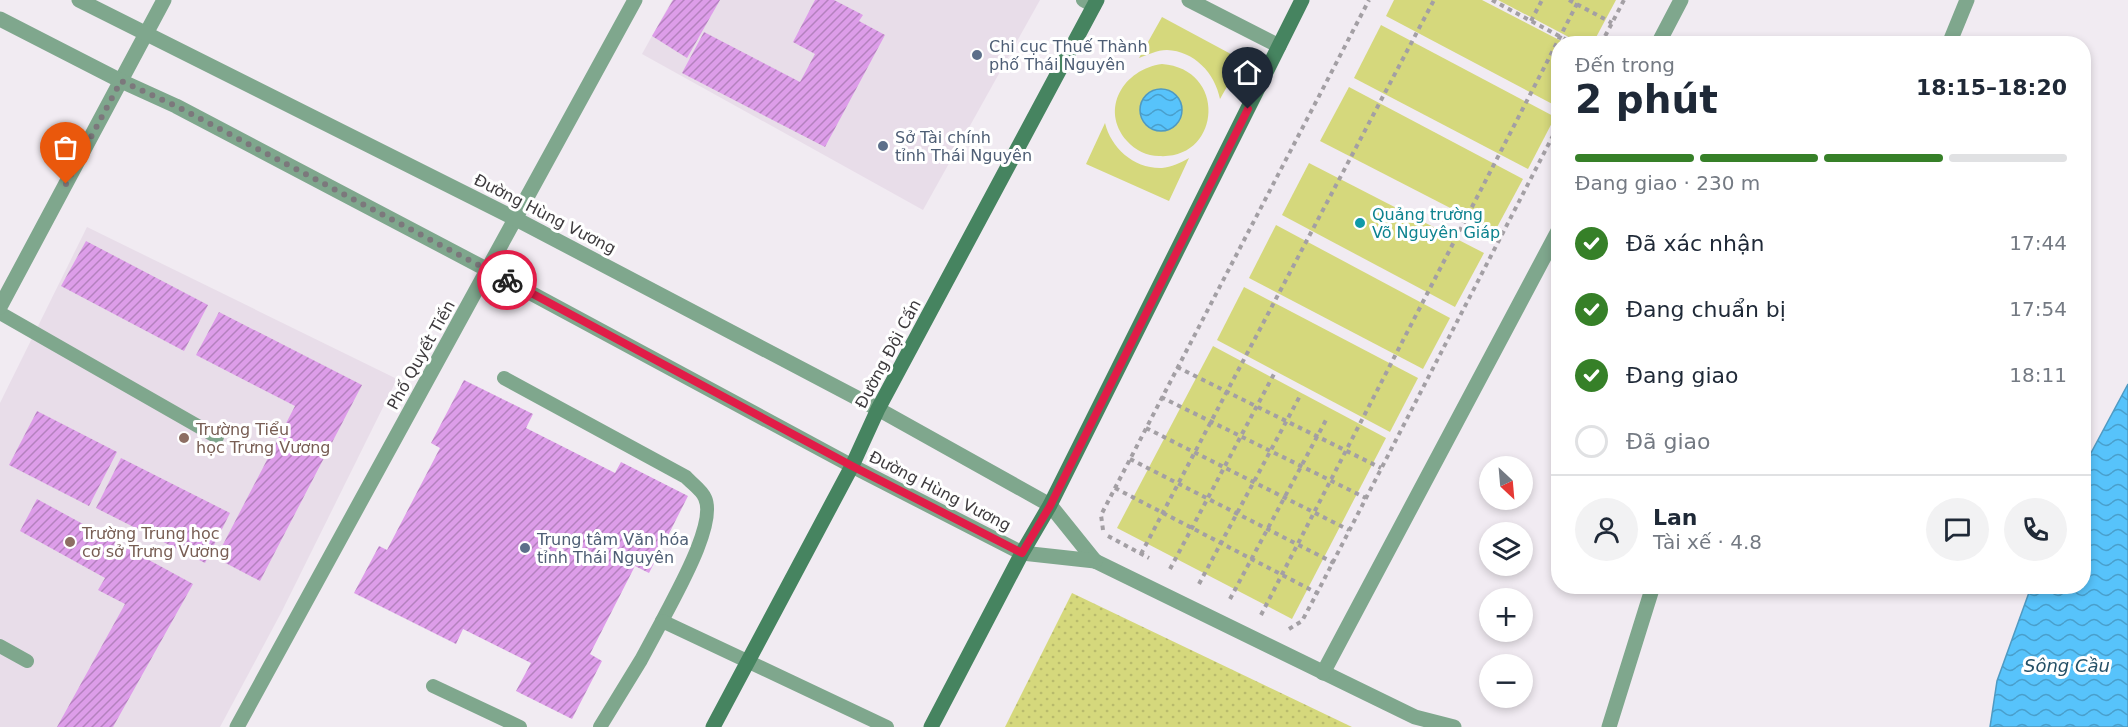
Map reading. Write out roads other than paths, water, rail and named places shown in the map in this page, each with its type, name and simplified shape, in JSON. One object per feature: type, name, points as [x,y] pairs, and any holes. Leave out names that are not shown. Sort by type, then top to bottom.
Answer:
[{"type":"main road","points":[[931,727],[1022,553],[1050,506],[1302,0]]},
{"type":"main road","name":"Đường Đội Cấn","points":[[713,727],[852,466],[878,409],[1091,2]]},
{"type":"street","name":"Đường Hùng Vương","points":[[79,0],[516,219],[878,409],[1050,506],[1095,561]]},
{"type":"street","points":[[0,308],[148,34],[164,0]]},
{"type":"street","name":"Phố Quyết Tiến","points":[[237,727],[635,0]]},
{"type":"street","points":[[1189,0],[1279,46]]},
{"type":"street","points":[[1662,36],[1682,0]]},
{"type":"street","points":[[1952,36],[1967,0]]},
{"type":"street","name":"Đường Hùng Vương","points":[[0,19],[121,81],[176,106],[488,270],[852,466],[1022,553],[1095,561]]},
{"type":"street","points":[[1323,673],[1551,244]]},
{"type":"street","points":[[1095,561],[1415,717],[1454,727]]},
{"type":"street","points":[[1609,727],[1651,594]]},
{"type":"lane","points":[[0,313],[217,437]]},
{"type":"lane","points":[[504,378],[686,477],[705,497],[707,520],[698,547],[641,660],[600,727]]},
{"type":"lane","points":[[662,621],[886,727]]},
{"type":"lane","points":[[0,645],[27,661]]},
{"type":"lane","points":[[433,686],[520,727]]},
{"type":"water","points":[[1161,89],[1176,95],[1182,110],[1176,125],[1161,131],[1146,125],[1140,110],[1146,95]]},
{"type":"water","name":"Sông Cầu","points":[[2128,384],[2128,727],[1990,727],[1997,681],[2028,594],[2091,594],[2091,453]]},
{"type":"place","name":"Chi cục Thuế Thành phố Thái Nguyên","points":[[977,55]]},
{"type":"place","name":"Sở Tài chính tỉnh Thái Nguyên","points":[[883,146]]},
{"type":"place","name":"Quảng trường Võ Nguyên Giáp","points":[[1360,223]]},
{"type":"place","name":"Trường Tiểu học Trưng Vương","points":[[184,438]]},
{"type":"place","name":"Trường Trung học cơ sở Trưng Vương","points":[[70,542]]},
{"type":"place","name":"Trung tâm Văn hóa tỉnh Thái Nguyên","points":[[525,548]]}]
